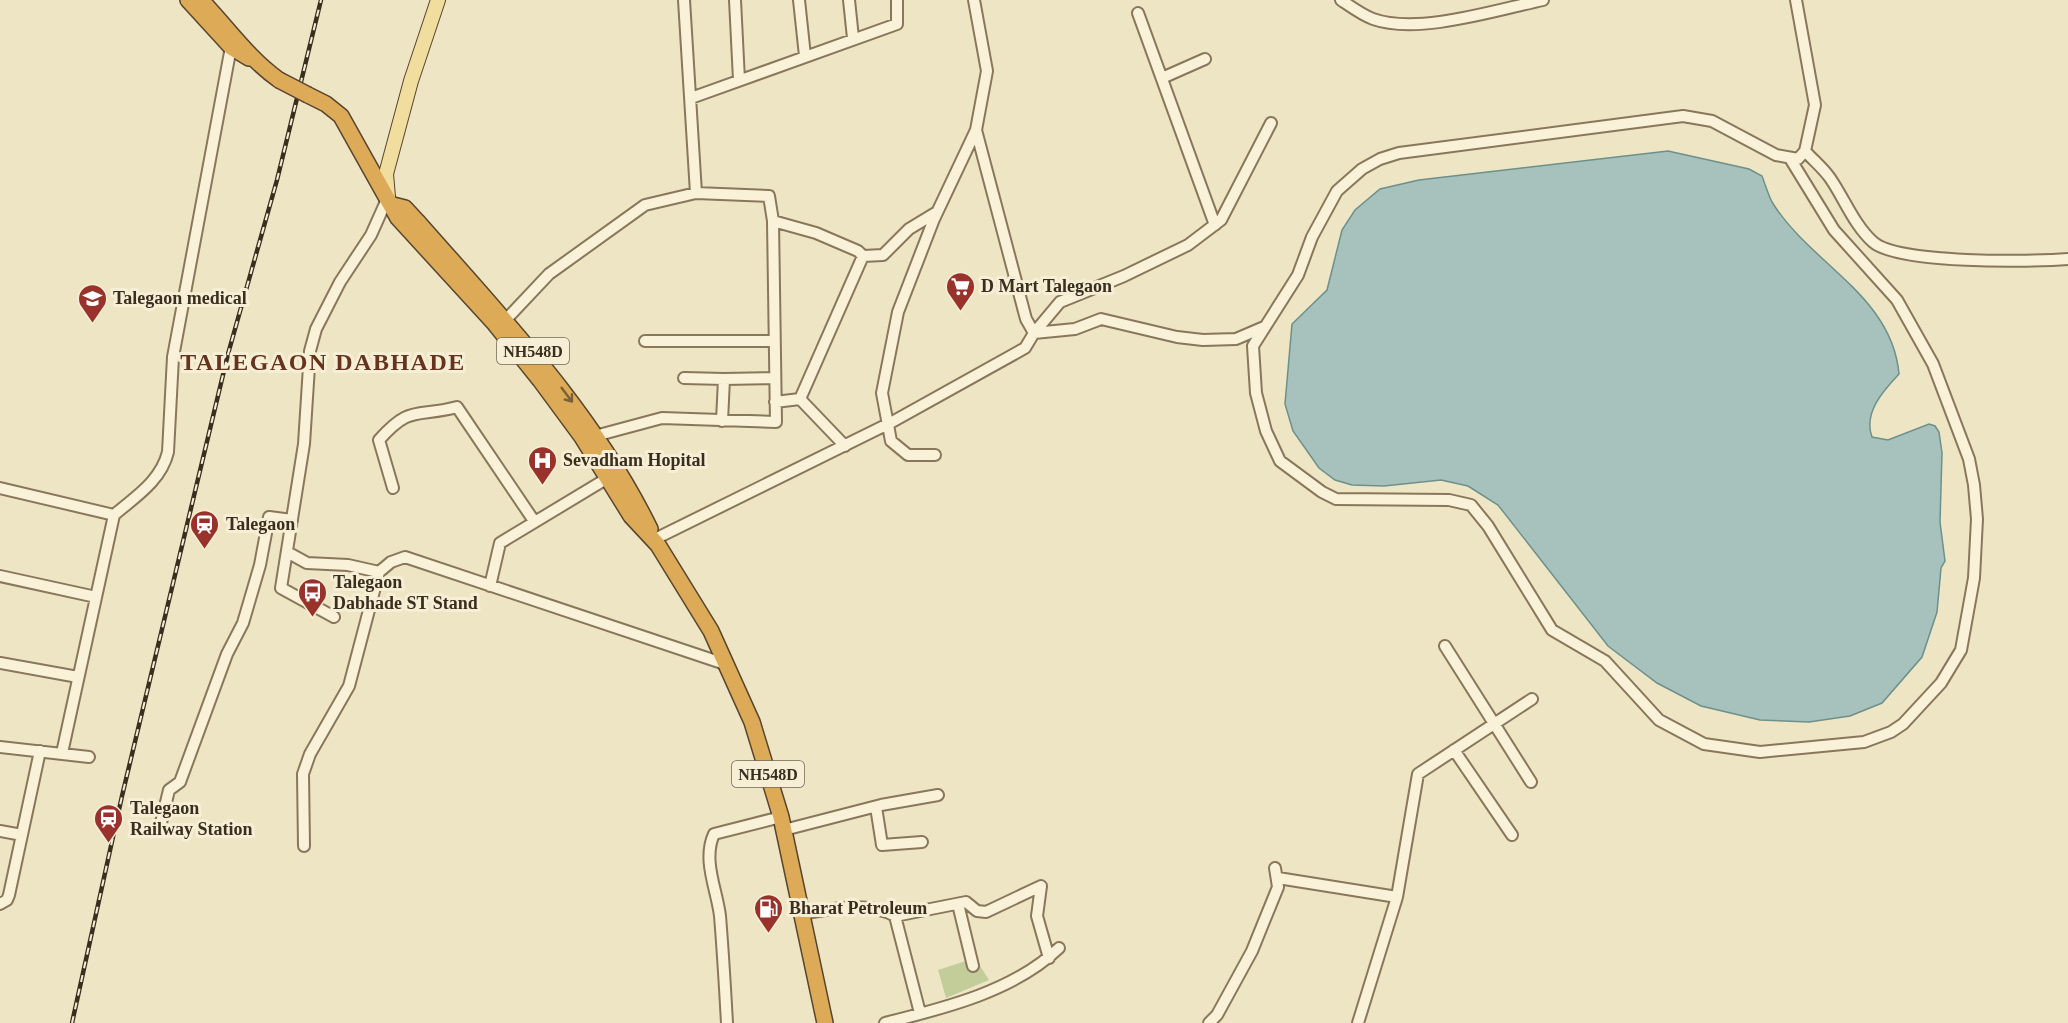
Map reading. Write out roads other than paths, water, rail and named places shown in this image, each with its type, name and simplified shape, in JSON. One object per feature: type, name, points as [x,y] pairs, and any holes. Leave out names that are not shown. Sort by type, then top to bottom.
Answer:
[{"type":"highway","name":"NH548D","points":[[188,0],[231,47],[252,59],[279,80],[326,104],[341,116],[395,203],[398,218],[552,375],[595,436],[711,631],[752,722],[783,823],[825,1023]]},
{"type":"highway","name":"NH548D","points":[[201,0],[238,39],[252,59]]},
{"type":"highway","name":"NH548D","points":[[502,324],[565,414],[631,516],[657,542]]},
{"type":"main road","points":[[395,203],[386,174],[411,81],[438,0]]},
{"type":"street","points":[[684,0],[696,193]]},
{"type":"street","points":[[735,0],[739,80]]},
{"type":"street","points":[[799,0],[805,56]]},
{"type":"street","points":[[849,0],[853,38]]},
{"type":"street","points":[[691,98],[897,24],[897,0]]},
{"type":"street","points":[[936,455],[908,455],[891,441],[882,393],[898,312],[937,212],[976,130],[987,71],[974,0]]},
{"type":"street","points":[[1341,0],[1372,19],[1401,25],[1429,24],[1543,0]]},
{"type":"street","points":[[1791,160],[1834,230],[1897,300],[1923,343],[1963,442],[1974,485],[1977,519],[1974,578],[1961,650],[1941,683],[1904,723],[1892,732],[1864,742],[1760,752],[1704,744],[1659,720],[1605,661],[1552,630],[1488,526],[1471,504],[1449,500],[1345,501],[1322,492],[1289,470],[1272,448],[1256,393],[1253,346],[1298,275],[1312,237],[1337,191],[1356,173],[1380,159],[1399,153],[1683,116],[1712,121],[1776,155],[1791,160],[1801,157],[1805,151],[1815,105],[1796,0]]},
{"type":"street","points":[[1138,13],[1215,225]]},
{"type":"street","points":[[62,753],[114,515],[153,482],[165,467],[168,452],[173,357],[231,47]]},
{"type":"street","points":[[1162,78],[1205,59]]},
{"type":"street","points":[[657,542],[888,425],[1025,348],[1034,333],[1060,302],[1124,276],[1188,245],[1215,225],[1232,202],[1271,123]]},
{"type":"street","points":[[976,130],[1026,319],[1034,333]]},
{"type":"street","points":[[1805,151],[1829,176],[1857,222],[1874,243],[1892,252],[1935,258],[2068,259]]},
{"type":"street","points":[[502,324],[549,274],[645,205],[696,193],[770,196],[773,221],[776,422],[662,418],[595,436]]},
{"type":"street","points":[[334,617],[281,588],[304,444],[310,351],[316,329],[340,282],[395,203]]},
{"type":"street","points":[[773,221],[816,233],[858,251],[863,256],[883,255],[909,229],[937,212]]},
{"type":"street","points":[[800,399],[863,256]]},
{"type":"street","points":[[1034,333],[1075,328],[1101,319],[1177,337],[1203,340],[1236,339],[1264,327]]},
{"type":"street","points":[[645,341],[774,341]]},
{"type":"street","points":[[684,378],[775,378]]},
{"type":"street","points":[[722,421],[724,379]]},
{"type":"street","points":[[775,402],[800,399]]},
{"type":"street","points":[[800,399],[845,446]]},
{"type":"street","points":[[393,488],[379,440],[393,424],[409,414],[457,407],[534,521]]},
{"type":"street","points":[[490,586],[500,543],[606,479]]},
{"type":"street","points":[[0,488],[114,515]]},
{"type":"street","points":[[160,827],[169,790],[180,782],[227,654],[243,623],[260,565],[269,517],[292,520]]},
{"type":"street","points":[[287,552],[308,563],[348,565],[379,572]]},
{"type":"street","points":[[304,846],[303,774],[310,754],[349,686],[379,572],[392,562],[405,557],[728,665]]},
{"type":"street","points":[[0,576],[96,597]]},
{"type":"street","points":[[1444,646],[1531,782]]},
{"type":"street","points":[[0,663],[78,677]]},
{"type":"street","points":[[1358,1023],[1397,897],[1419,774],[1532,699]]},
{"type":"street","points":[[0,747],[89,757]]},
{"type":"street","points":[[1454,750],[1512,835]]},
{"type":"street","points":[[0,904],[7,900],[40,751]]},
{"type":"street","points":[[727,1023],[720,914],[714,894],[710,843],[714,834],[938,795]]},
{"type":"street","points":[[876,807],[882,845],[922,842]]},
{"type":"street","points":[[0,831],[22,835]]},
{"type":"street","points":[[1209,1023],[1217,1015],[1252,951],[1278,887],[1277,873],[1397,897]]},
{"type":"street","points":[[802,914],[838,908],[870,908],[886,911],[896,916],[966,902],[977,911],[986,912],[1041,886],[1037,916],[1049,958]]},
{"type":"street","points":[[958,904],[973,966]]},
{"type":"street","points":[[896,916],[920,1013]]},
{"type":"street","points":[[885,1023],[909,1020],[920,1013],[1017,978],[1035,969],[1059,948]]},
{"type":"water","points":[[1668,151],[1749,169],[1762,176],[1772,202],[1788,224],[1866,301],[1882,323],[1893,346],[1899,374],[1881,395],[1872,411],[1870,428],[1872,437],[1888,440],[1929,424],[1935,426],[1939,432],[1942,453],[1940,522],[1945,561],[1941,568],[1937,612],[1922,657],[1882,703],[1850,716],[1809,722],[1760,720],[1701,706],[1657,683],[1608,646],[1498,505],[1468,486],[1441,480],[1384,486],[1352,485],[1335,480],[1319,468],[1293,431],[1285,404],[1292,324],[1327,290],[1342,230],[1355,210],[1380,189],[1419,180]]},
{"type":"railway","points":[[72,1023],[122,796],[228,354],[277,180],[321,0]]},
{"type":"place","name":"D Mart Talegaon","points":[[960,312]]},
{"type":"place","name":"Talegaon medical","points":[[92,324]]},
{"type":"place","name":"Sevadham Hopital","points":[[542,486]]},
{"type":"place","name":"Talegaon","points":[[205,550]]},
{"type":"place","name":"Talegaon Dabhade ST Stand","points":[[312,618]]},
{"type":"place","name":"Talegaon Railway Station","points":[[109,844]]},
{"type":"place","name":"Bharat Petroleum","points":[[768,934]]},
{"type":"district","name":"TALEGAON DABHADE","points":[[323,362]]}]
